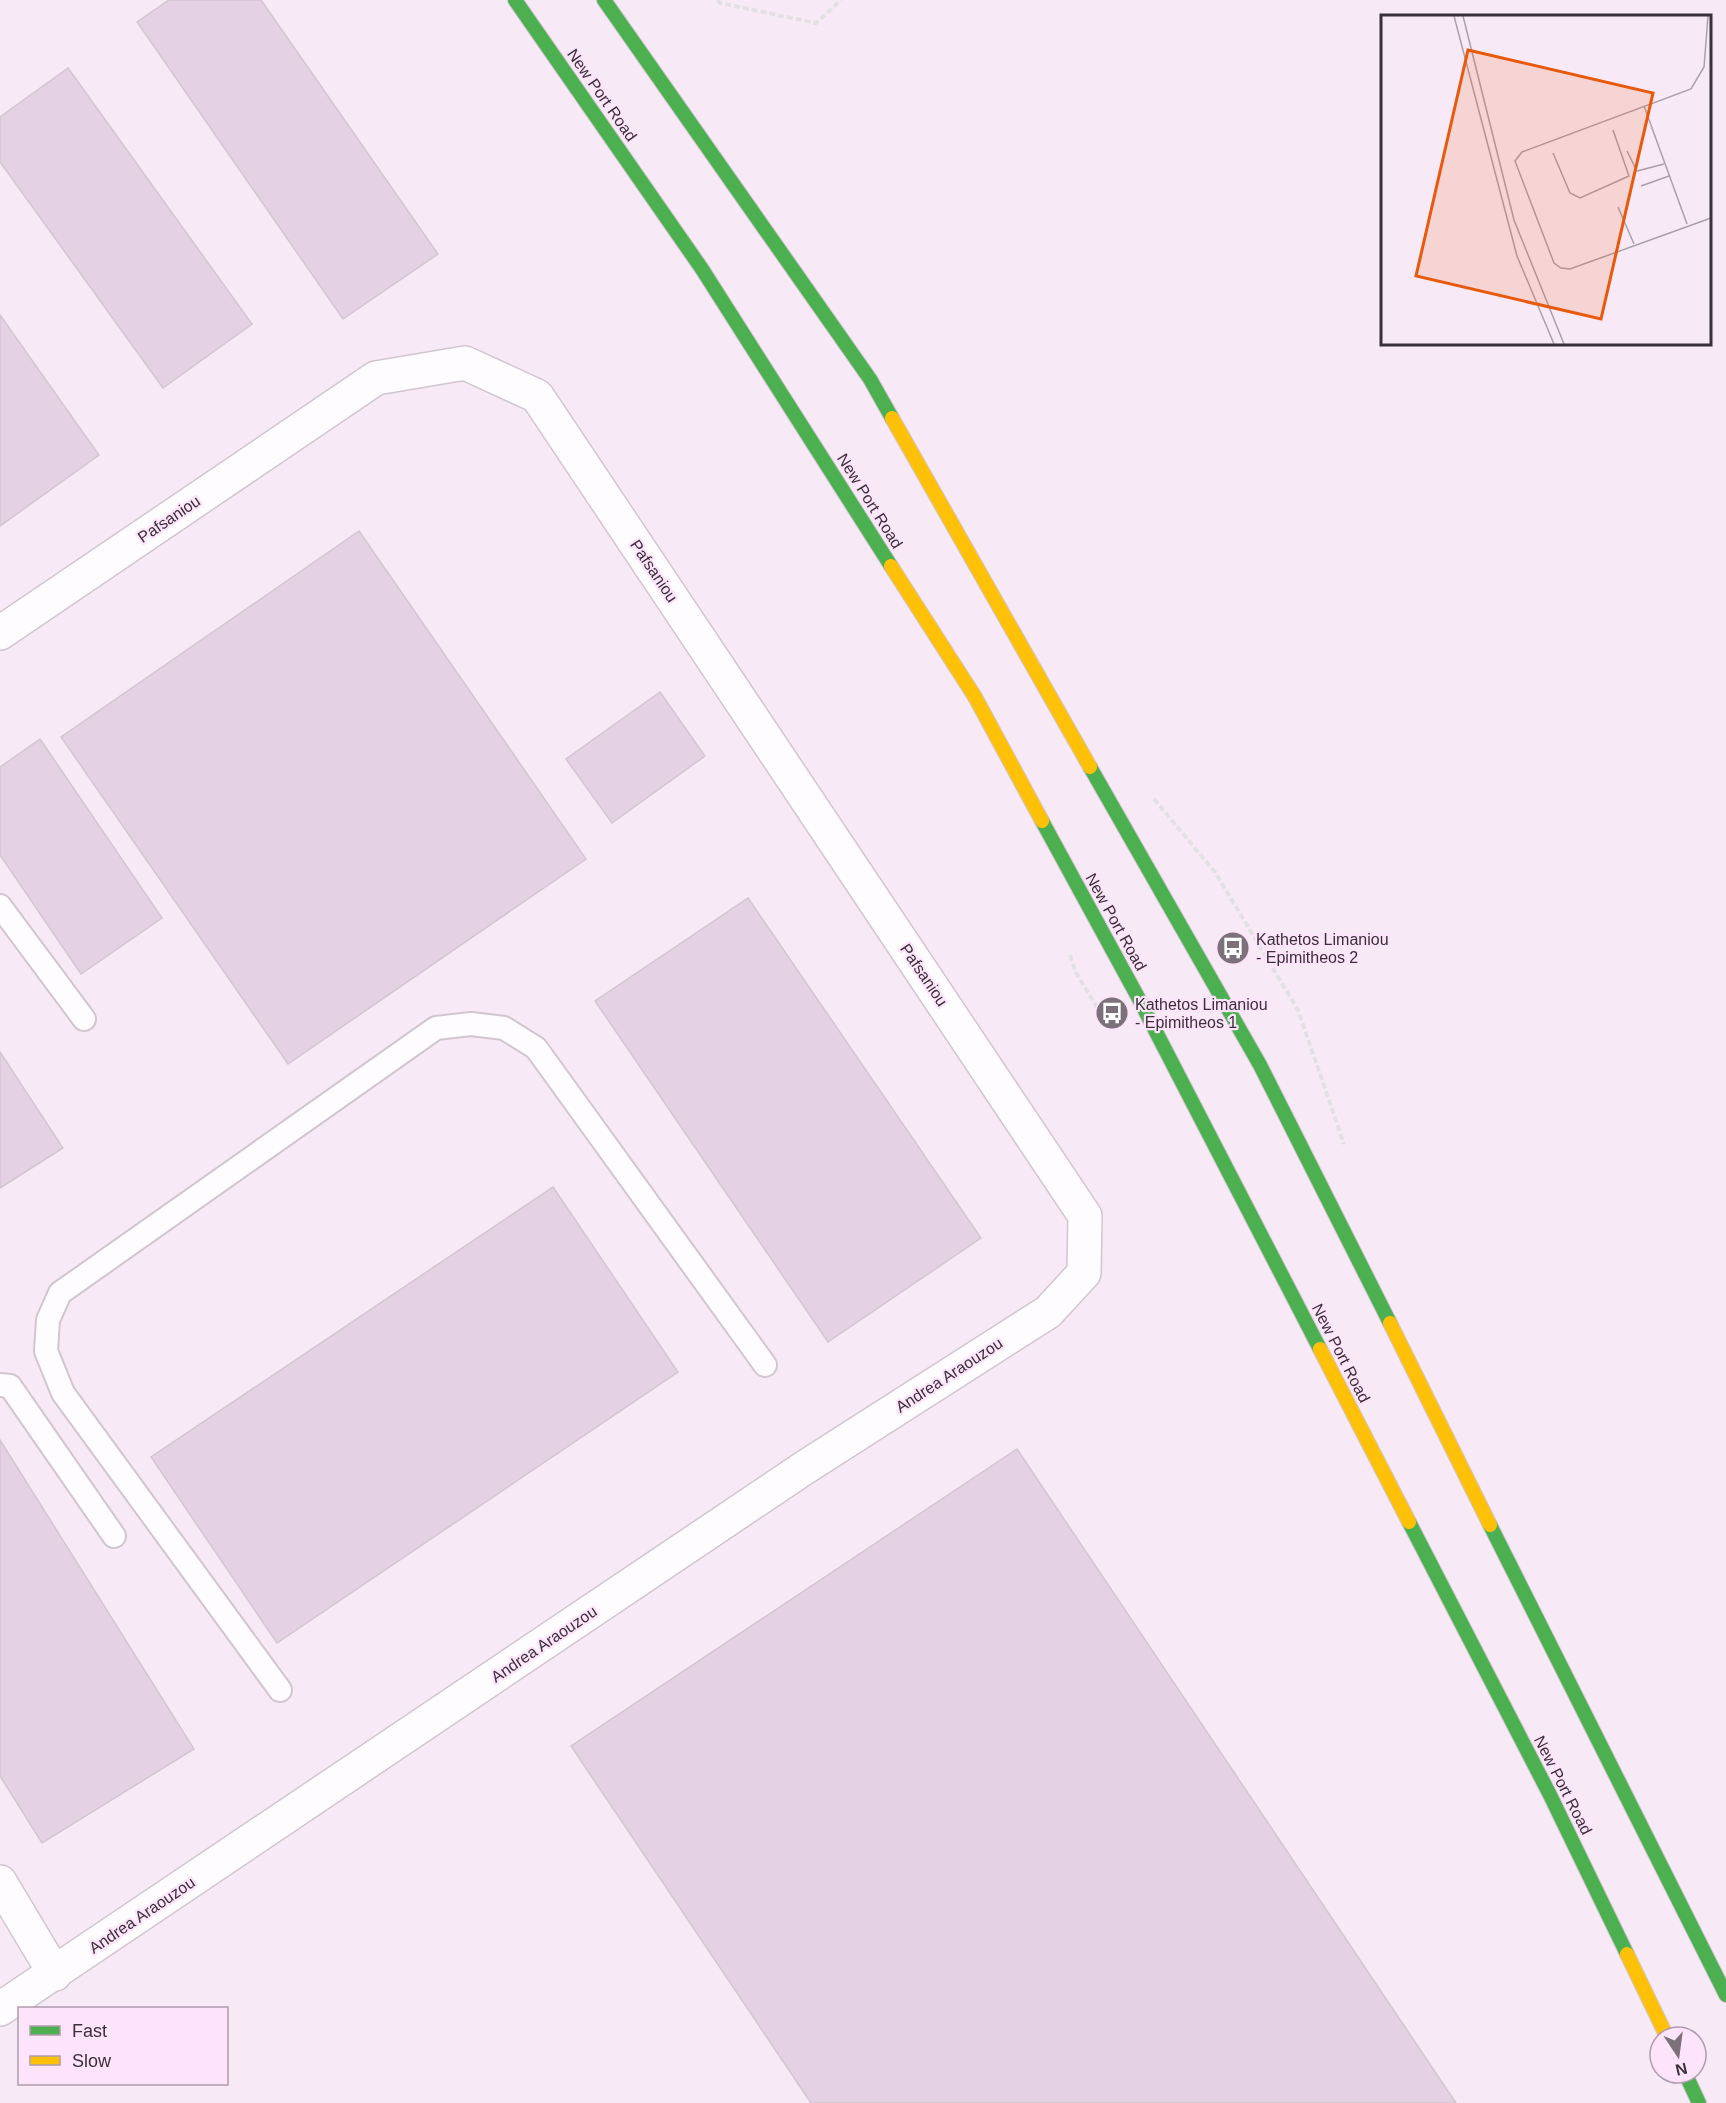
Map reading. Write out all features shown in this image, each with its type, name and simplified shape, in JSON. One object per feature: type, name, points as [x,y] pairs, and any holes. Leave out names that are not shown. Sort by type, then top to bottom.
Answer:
[{"type":"main road","name":"New Port Road","points":[[515,0],[702,269],[975,697],[1150,1020],[1545,1785],[1661,2025]]},
{"type":"main road","points":[[604,0],[870,379],[1260,1065],[1726,1995]]},
{"type":"main road","points":[[1691,2085],[1699,2103]]},
{"type":"street","name":"Pafsaniou","points":[[0,633],[376,378],[465,363],[537,396],[1085,1216],[1084,1273]]},
{"type":"street","name":"Andrea Araouzou","points":[[0,2009],[795,1475],[1048,1312],[1084,1273]]},
{"type":"street","points":[[0,1882],[55,1974]]},
{"type":"lane","points":[[0,906],[84,1019]]},
{"type":"lane","points":[[280,1690],[63,1393],[46,1351],[48,1320],[60,1293],[436,1028],[471,1024],[504,1028],[536,1048],[765,1365]]},
{"type":"lane","points":[[0,1385],[10,1386],[114,1536]]},
{"type":"path","points":[[718,0],[720,3],[816,23],[841,0]]},
{"type":"building","points":[[169,0],[261,0],[438,254],[343,319],[137,22]]},
{"type":"building","points":[[68,68],[252,324],[163,388],[0,162],[0,117]]},
{"type":"building","points":[[0,315],[99,455],[0,526]]},
{"type":"building","points":[[359,531],[586,859],[288,1064],[61,737]]},
{"type":"building","points":[[660,692],[705,756],[612,823],[566,759]]},
{"type":"building","points":[[40,739],[162,918],[81,974],[0,855],[0,767]]},
{"type":"building","points":[[748,898],[981,1238],[828,1342],[595,1001]]},
{"type":"building","points":[[0,1052],[63,1148],[0,1188]]},
{"type":"building","points":[[553,1187],[678,1372],[277,1643],[151,1457]]},
{"type":"building","points":[[0,1440],[194,1749],[42,1843],[0,1776]]},
{"type":"building","points":[[1017,1449],[1456,2103],[811,2103],[571,1746]]},
{"type":"traffic: fast","points":[[515,0],[702,269],[891,566]]},
{"type":"traffic: fast","points":[[604,0],[870,379],[892,418]]},
{"type":"traffic: fast","points":[[1090,767],[1260,1065],[1390,1323]]},
{"type":"traffic: fast","points":[[1042,821],[1139,999],[1320,1349]]},
{"type":"traffic: fast","points":[[1409,1522],[1550,1795],[1627,1954]]},
{"type":"traffic: fast","points":[[1490,1525],[1726,1995]]},
{"type":"traffic: fast","points":[[1691,2085],[1699,2103]]},
{"type":"traffic: slow","points":[[892,418],[1090,767]]},
{"type":"traffic: slow","points":[[891,566],[975,697],[1042,821]]},
{"type":"traffic: slow","points":[[1390,1323],[1490,1525]]},
{"type":"traffic: slow","points":[[1320,1349],[1409,1522]]},
{"type":"traffic: slow","points":[[1627,1954],[1661,2025]]},
{"type":"place","name":"Kathetos Limaniou - Epimitheos 2","points":[[1233,948]]},
{"type":"place","name":"Kathetos Limaniou - Epimitheos 1","points":[[1112,1013]]}]
